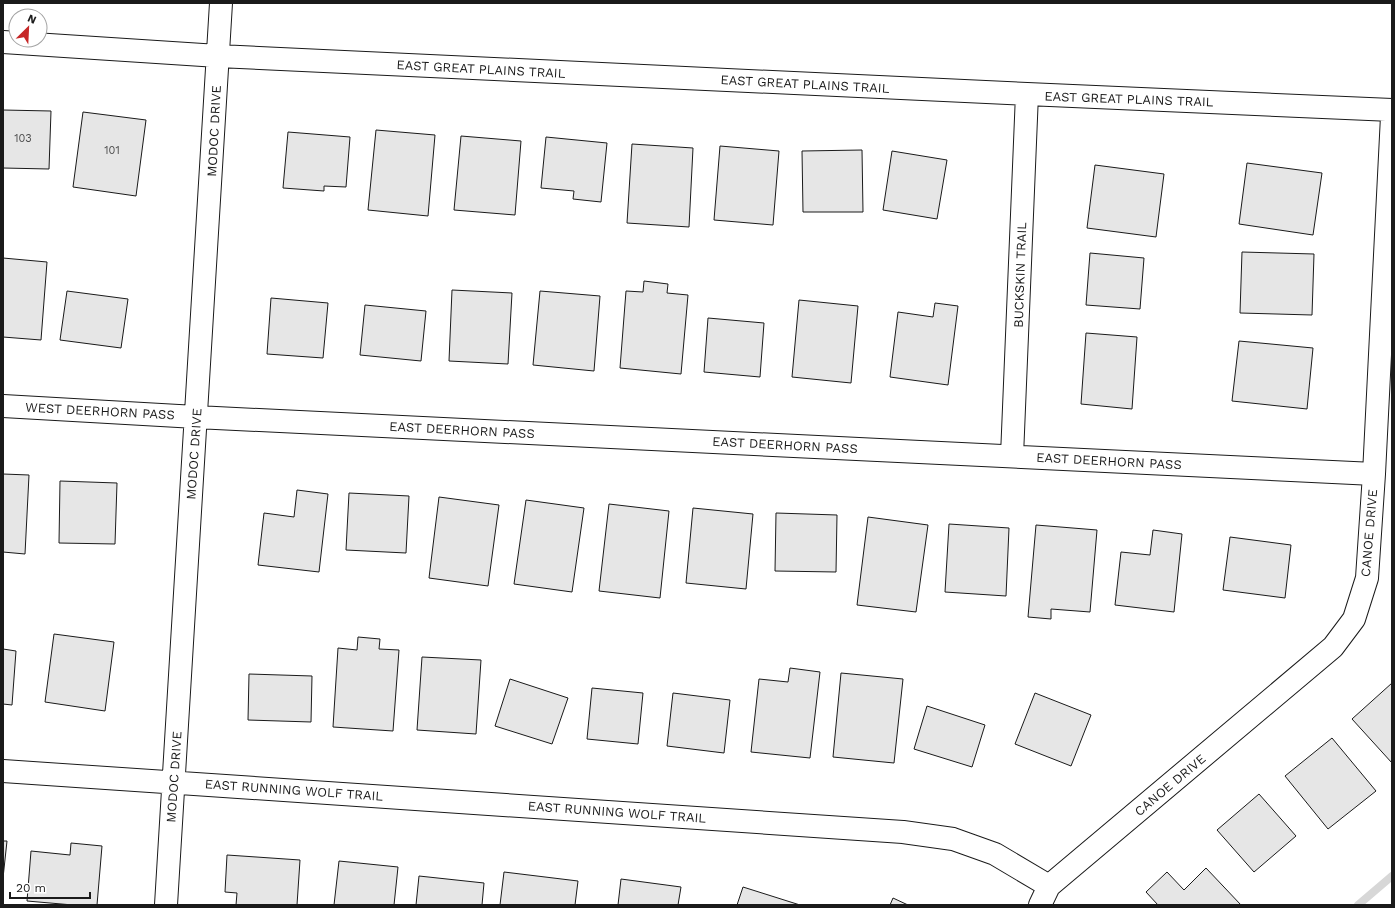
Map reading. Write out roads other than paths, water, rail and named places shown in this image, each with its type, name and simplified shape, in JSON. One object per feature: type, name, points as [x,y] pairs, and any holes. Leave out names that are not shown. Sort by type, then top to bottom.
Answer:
[{"type":"street","name":"MODOC DRIVE","points":[[166,905],[221,3]]},
{"type":"street","name":"EAST GREAT PLAINS TRAIL","points":[[3,42],[218,56],[1392,110]]},
{"type":"street","name":"BUCKSKIN TRAIL","points":[[1012,456],[1027,94]]},
{"type":"street","name":"CANOE DRIVE","points":[[1044,896],[1333,647],[1354,619],[1367,578],[1374,474],[1392,116]]},
{"type":"street","name":"WEST DEERHORN PASS","points":[[3,406],[196,417]]},
{"type":"street","name":"EAST DEERHORN PASS","points":[[196,417],[1374,474]]},
{"type":"street","name":"EAST RUNNING WOLF TRAIL","points":[[3,771],[903,832],[953,840],[996,854],[1044,896]]},
{"type":"waterway","points":[[1358,905],[1392,876]]}]
